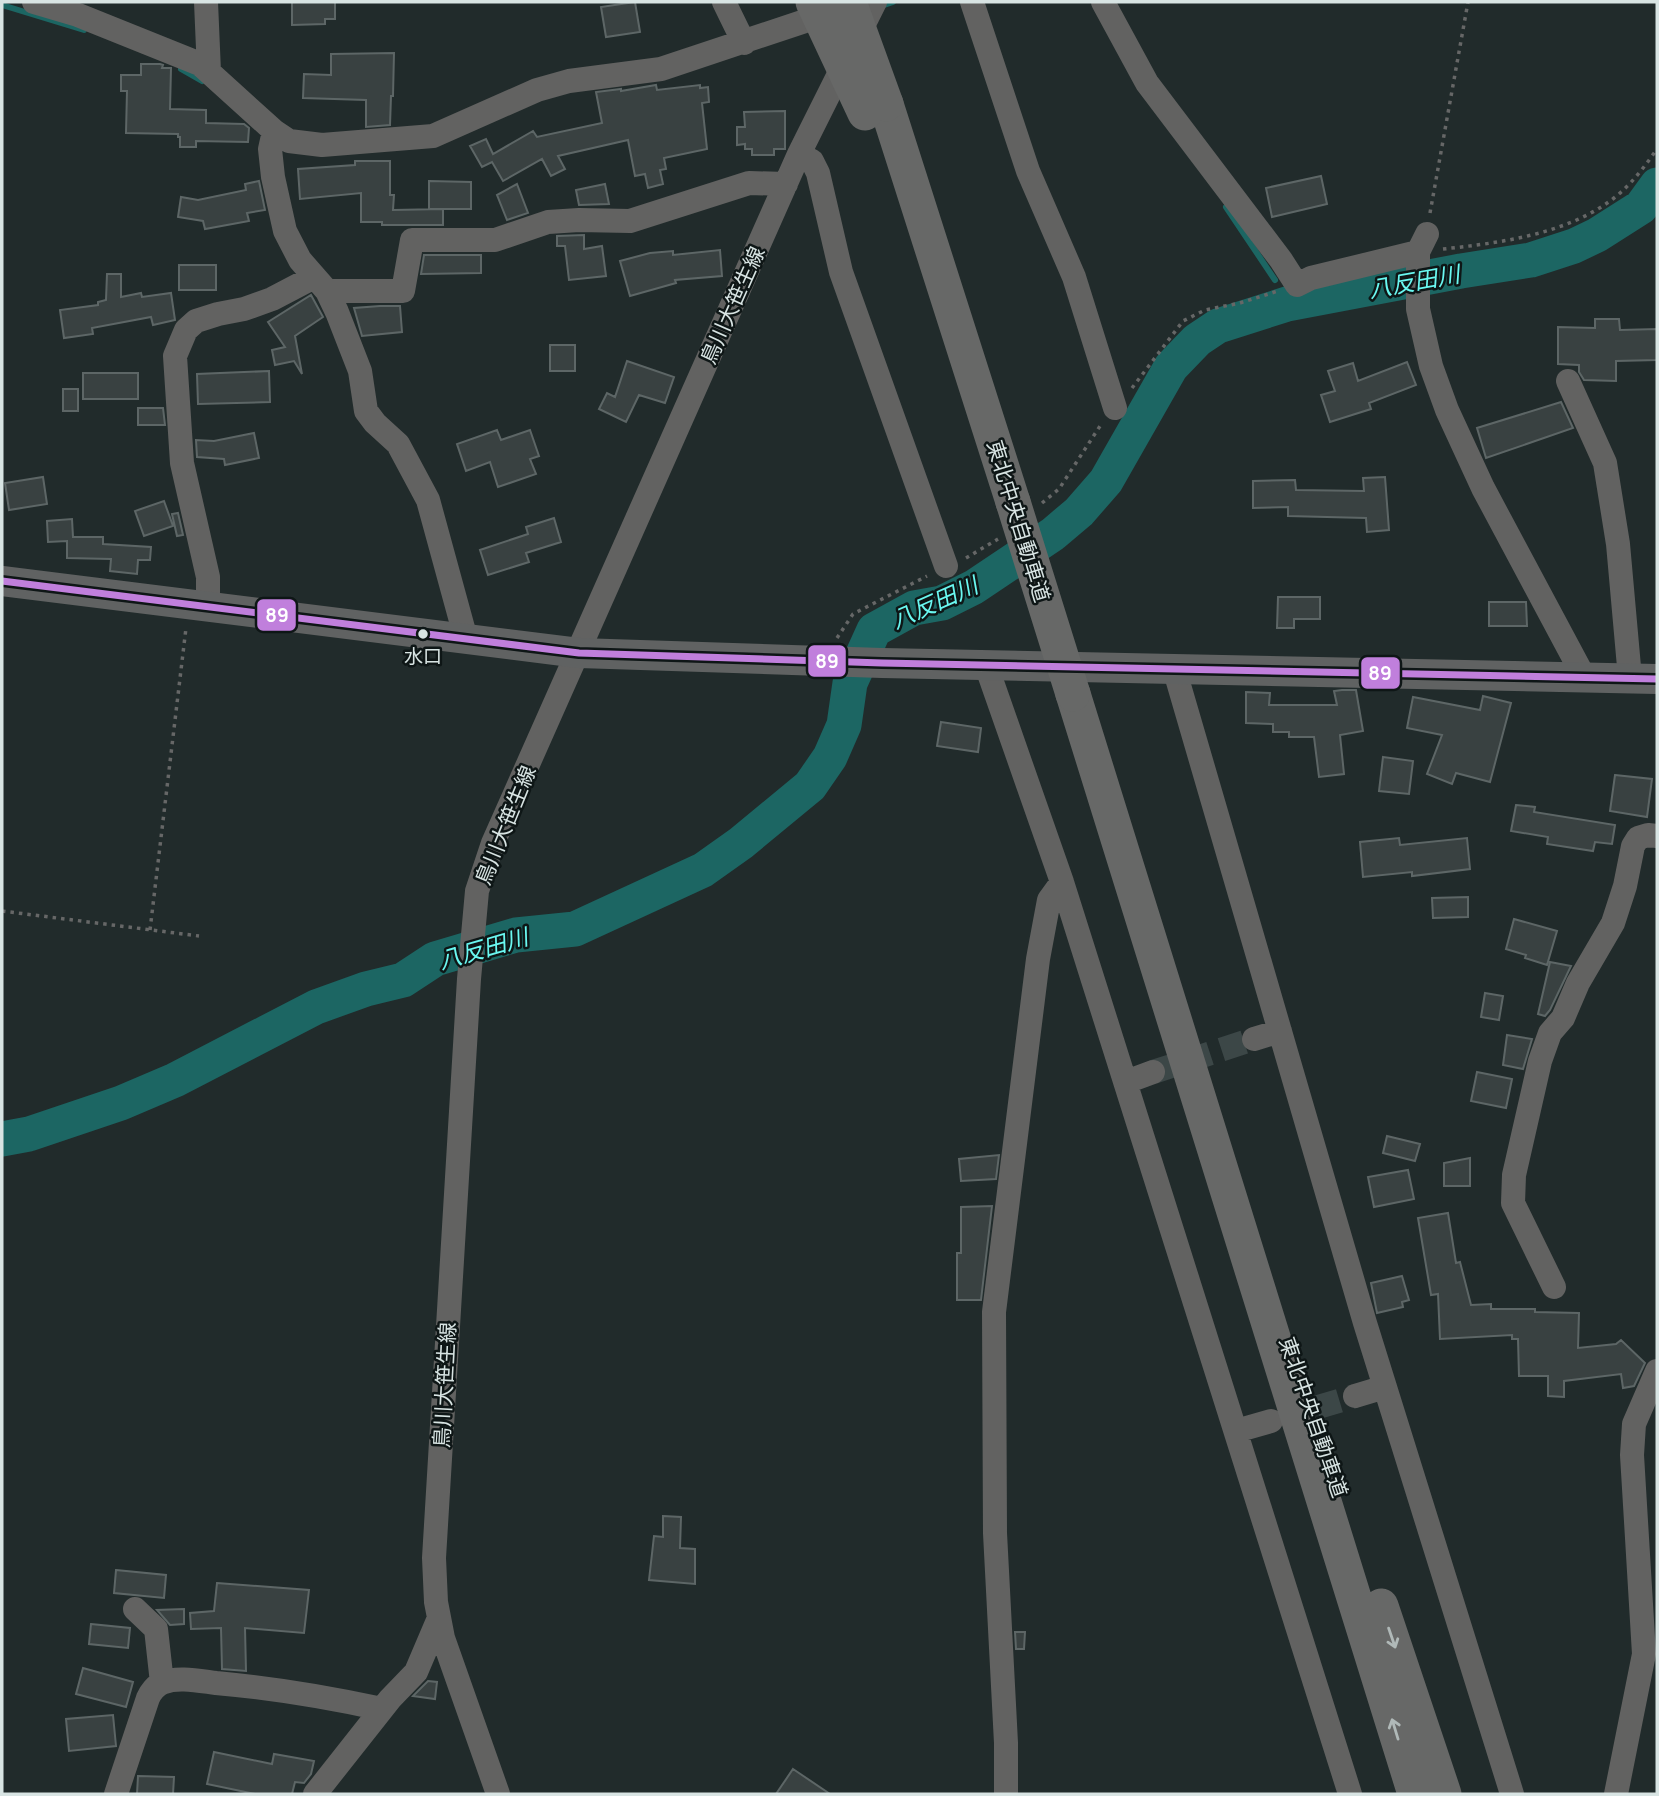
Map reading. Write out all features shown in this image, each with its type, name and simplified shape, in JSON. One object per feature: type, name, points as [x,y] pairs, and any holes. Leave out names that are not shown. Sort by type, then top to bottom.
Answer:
[{"type":"highway","points":[[813,2],[883,106]]},
{"type":"highway","points":[[849,2],[883,106]]},
{"type":"highway","points":[[863,2],[883,106]]},
{"type":"highway","name":"東北中央自動車道","points":[[883,106],[962,342],[1027,503],[1073,694],[1415,1794]]},
{"type":"highway","name":"東北中央自動車道","points":[[1182,1042],[1444,1794]]},
{"type":"main road","points":[[2,581],[579,653],[882,663],[1644,678]]},
{"type":"street","points":[[34,2],[78,15],[200,64],[272,139],[322,145],[433,136],[537,90],[569,81],[661,69],[863,2]]},
{"type":"street","points":[[206,2],[209,72]]},
{"type":"street","points":[[724,2],[744,43]]},
{"type":"street","name":"鳥川大笹生線","points":[[498,1794],[443,1638],[436,1602],[434,1558],[472,930],[477,891],[493,843],[799,154],[875,2]]},
{"type":"street","points":[[972,2],[1028,172],[1074,277],[1115,408]]},
{"type":"street","points":[[1103,2],[1146,83],[1281,260],[1297,285],[1311,278],[1421,250],[1418,309],[1431,366],[1447,410],[1483,488],[1584,677]]},
{"type":"street","points":[[272,139],[273,177],[285,231],[300,260],[320,284],[360,371],[366,411],[375,424],[398,444],[428,500],[466,639]]},
{"type":"street","points":[[799,154],[812,161],[818,173],[841,272],[946,566]]},
{"type":"street","points":[[198,606],[208,577],[180,451],[175,356],[186,330],[197,321],[320,284],[403,291],[412,240],[495,240],[548,222],[630,221],[749,183],[786,184]]},
{"type":"street","points":[[1568,381],[1605,463],[1644,678]]},
{"type":"street","points":[[986,665],[1062,882],[1350,1794]]},
{"type":"street","points":[[1174,668],[1385,1387],[1512,1794]]},
{"type":"street","points":[[1554,1287],[1513,1203],[1514,1175],[1540,1061],[1550,1033],[1563,1018],[1578,983],[1613,923],[1625,886],[1633,846],[1638,838],[1657,836]]},
{"type":"street","points":[[1006,1794],[1006,1744],[995,1533],[994,1312],[1038,959],[1049,900],[1062,882]]},
{"type":"street","points":[[1254,1039],[1280,1031]]},
{"type":"street","points":[[1126,1082],[1153,1072]]},
{"type":"street","points":[[1616,1794],[1644,1654],[1632,1455],[1634,1424],[1657,1371]]},
{"type":"street","points":[[1356,1396],[1385,1387]]},
{"type":"street","points":[[1236,1431],[1271,1421]]},
{"type":"street","points":[[135,1609],[156,1629],[162,1682]]},
{"type":"street","points":[[315,1794],[416,1672],[439,1618]]},
{"type":"street","points":[[116,1794],[150,1693],[162,1682],[183,1680],[255,1686],[322,1696],[382,1710]]},
{"type":"path","points":[[1468,2],[1421,250],[1530,235],[1575,221],[1614,198],[1639,175],[1657,149]]},
{"type":"path","points":[[1027,503],[1059,489],[1115,408],[1183,321],[1205,310],[1240,303],[1297,285]]},
{"type":"path","points":[[829,661],[853,614],[975,554],[1004,535]]},
{"type":"path","points":[[150,930],[198,606]]},
{"type":"path","points":[[2,911],[200,936]]},
{"type":"building","points":[[292,2],[335,2],[335,19],[325,19],[325,24],[292,25]]},
{"type":"building","points":[[635,2],[640,32],[606,37],[601,7]]},
{"type":"building","points":[[394,53],[390,125],[366,127],[366,100],[303,98],[304,74],[331,75],[331,54]]},
{"type":"building","points":[[141,64],[160,64],[163,65],[162,68],[171,68],[170,109],[206,110],[206,123],[244,124],[249,128],[248,142],[196,141],[196,147],[180,147],[178,134],[126,133],[127,91],[121,91],[121,75],[141,75]]},
{"type":"building","points":[[656,85],[657,90],[700,85],[700,88],[708,87],[709,102],[702,103],[707,149],[664,158],[666,169],[660,170],[663,184],[648,188],[645,174],[635,176],[628,140],[558,156],[565,169],[551,176],[542,159],[503,181],[492,162],[482,167],[470,146],[486,139],[493,154],[533,131],[537,137],[602,123],[596,92]]},
{"type":"building","points":[[785,111],[785,149],[774,149],[774,155],[752,155],[752,149],[745,149],[745,144],[737,145],[737,127],[745,127],[744,112]]},
{"type":"building","points":[[355,161],[390,161],[393,210],[443,209],[443,225],[382,225],[382,222],[361,222],[361,193],[300,199],[298,169],[355,165]]},
{"type":"building","points":[[1321,176],[1327,204],[1272,217],[1266,188]]},
{"type":"building","points":[[259,181],[265,210],[247,213],[249,221],[205,229],[203,221],[178,217],[181,197],[198,200],[246,190],[245,184]]},
{"type":"building","points":[[429,181],[471,182],[471,209],[429,209]]},
{"type":"building","points":[[517,184],[528,213],[507,220],[497,195]]},
{"type":"building","points":[[605,184],[609,204],[579,205],[576,190]]},
{"type":"building","points":[[584,235],[584,249],[602,246],[606,276],[569,280],[565,246],[557,246],[557,236]]},
{"type":"building","points":[[720,250],[722,276],[675,280],[676,283],[630,296],[620,261],[650,253],[673,251],[673,255]]},
{"type":"building","points":[[424,255],[481,255],[481,273],[421,274]]},
{"type":"building","points":[[179,265],[216,265],[216,290],[179,290]]},
{"type":"building","points":[[107,274],[121,274],[121,297],[141,293],[142,297],[171,293],[175,320],[153,325],[151,317],[92,328],[93,334],[64,338],[60,310],[98,305],[98,302],[106,300]]},
{"type":"building","points":[[311,295],[323,317],[295,336],[302,374],[294,361],[275,365],[272,350],[285,347],[268,322]]},
{"type":"building","points":[[400,306],[402,332],[362,336],[354,308]]},
{"type":"building","points":[[1595,319],[1619,319],[1620,330],[1657,329],[1657,360],[1616,361],[1616,381],[1584,380],[1579,372],[1579,365],[1558,364],[1558,327],[1595,328]]},
{"type":"building","points":[[550,345],[575,345],[575,371],[550,371]]},
{"type":"building","points":[[627,361],[674,377],[665,403],[639,395],[626,422],[599,409],[607,393],[615,397]]},
{"type":"building","points":[[1407,362],[1416,385],[1369,403],[1371,409],[1330,422],[1321,395],[1335,391],[1328,371],[1353,363],[1358,381]]},
{"type":"building","points":[[269,371],[270,402],[198,404],[197,374]]},
{"type":"building","points":[[83,373],[138,373],[138,399],[83,399]]},
{"type":"building","points":[[63,389],[78,389],[78,411],[63,411]]},
{"type":"building","points":[[1561,402],[1573,428],[1486,458],[1477,428]]},
{"type":"building","points":[[138,408],[163,408],[165,425],[138,425]]},
{"type":"building","points":[[497,430],[501,440],[530,430],[539,456],[530,459],[536,474],[498,487],[490,462],[466,471],[457,444]]},
{"type":"building","points":[[254,433],[259,458],[225,465],[224,459],[197,457],[196,440],[214,441]]},
{"type":"building","points":[[43,477],[47,504],[9,510],[5,483]]},
{"type":"building","points":[[1385,477],[1389,530],[1367,532],[1366,518],[1288,516],[1288,507],[1253,508],[1253,481],[1295,480],[1296,490],[1364,491],[1363,478]]},
{"type":"building","points":[[164,501],[173,526],[144,536],[135,511]]},
{"type":"building","points":[[178,513],[183,535],[177,536],[172,514]]},
{"type":"building","points":[[554,518],[561,542],[526,553],[529,562],[488,575],[480,550],[528,534],[526,527]]},
{"type":"building","points":[[72,519],[73,537],[103,537],[103,544],[151,547],[150,560],[138,560],[137,574],[110,571],[111,559],[67,558],[67,541],[48,542],[47,521]]},
{"type":"building","points":[[1278,597],[1320,597],[1320,619],[1294,619],[1294,628],[1277,628]]},
{"type":"building","points":[[1489,602],[1526,602],[1527,626],[1489,626]]},
{"type":"building","points":[[1356,690],[1363,731],[1340,735],[1344,774],[1319,777],[1314,737],[1289,737],[1289,732],[1273,732],[1273,724],[1246,723],[1246,692],[1270,693],[1269,705],[1337,705],[1334,691]]},
{"type":"building","points":[[1483,696],[1511,703],[1490,782],[1456,773],[1452,784],[1427,774],[1442,735],[1407,728],[1413,697],[1480,710]]},
{"type":"building","points":[[941,722],[981,728],[978,752],[937,746]]},
{"type":"building","points":[[1383,757],[1413,761],[1409,794],[1379,791]]},
{"type":"building","points":[[1615,775],[1652,779],[1647,817],[1610,811]]},
{"type":"building","points":[[1516,805],[1535,807],[1534,812],[1615,825],[1612,844],[1595,842],[1593,851],[1547,844],[1548,837],[1511,831]]},
{"type":"building","points":[[1399,838],[1400,845],[1467,838],[1470,869],[1412,876],[1412,872],[1363,877],[1360,842]]},
{"type":"building","points":[[1468,897],[1468,917],[1433,918],[1432,898]]},
{"type":"building","points":[[1514,919],[1557,931],[1547,965],[1506,949]]},
{"type":"building","points":[[1550,962],[1571,966],[1545,1016],[1538,1014]]},
{"type":"building","points":[[1485,993],[1503,996],[1499,1020],[1481,1017]]},
{"type":"building","points":[[1507,1035],[1532,1039],[1523,1069],[1503,1065]]},
{"type":"building","points":[[1477,1072],[1512,1079],[1506,1108],[1471,1101]]},
{"type":"building","points":[[1387,1136],[1420,1144],[1415,1161],[1383,1153]]},
{"type":"building","points":[[999,1155],[996,1179],[961,1181],[959,1159]]},
{"type":"building","points":[[1470,1158],[1470,1186],[1444,1186],[1444,1163]]},
{"type":"building","points":[[1408,1170],[1414,1199],[1374,1207],[1368,1177]]},
{"type":"building","points":[[992,1206],[981,1300],[957,1300],[961,1207]]},
{"type":"building","points":[[1448,1213],[1456,1263],[1460,1262],[1471,1305],[1491,1304],[1491,1309],[1579,1313],[1578,1348],[1616,1344],[1621,1340],[1645,1363],[1634,1386],[1623,1388],[1621,1374],[1564,1381],[1564,1397],[1548,1396],[1548,1376],[1519,1376],[1518,1339],[1512,1339],[1512,1335],[1440,1339],[1438,1294],[1431,1295],[1418,1218]]},
{"type":"building","points":[[1402,1276],[1409,1300],[1402,1302],[1403,1307],[1377,1313],[1371,1283]]},
{"type":"building","points":[[663,1516],[681,1517],[680,1548],[695,1549],[695,1584],[649,1580],[654,1536],[663,1537]]},
{"type":"building","points":[[116,1570],[166,1575],[164,1598],[114,1593]]},
{"type":"building","points":[[217,1583],[309,1590],[304,1633],[245,1628],[246,1671],[222,1669],[221,1628],[191,1629],[190,1613],[214,1611]]},
{"type":"building","points":[[184,1609],[184,1624],[170,1625],[157,1610]]},
{"type":"building","points":[[91,1624],[130,1628],[128,1648],[89,1644]]},
{"type":"building","points":[[1015,1632],[1025,1632],[1024,1649],[1016,1649]]},
{"type":"building","points":[[83,1668],[133,1682],[126,1707],[76,1694]]},
{"type":"building","points":[[428,1681],[437,1682],[435,1699],[413,1696]]},
{"type":"building","points":[[113,1715],[116,1746],[69,1751],[66,1719]]},
{"type":"building","points":[[214,1752],[272,1764],[274,1754],[314,1761],[311,1774],[304,1783],[295,1782],[292,1794],[255,1794],[207,1784]]},
{"type":"building","points":[[793,1769],[830,1794],[776,1794]]},
{"type":"building","points":[[138,1776],[174,1777],[173,1794],[137,1794]]},
{"type":"waterway","points":[[884,5],[893,2]]},
{"type":"waterway","points":[[2,5],[84,30]]},
{"type":"waterway","points":[[181,69],[202,81]]},
{"type":"waterway","name":"八反田川","points":[[2,1139],[29,1134],[121,1103],[175,1080],[316,1007],[366,989],[403,980],[435,959],[516,935],[575,929],[703,870],[741,843],[810,786],[830,757],[844,725],[850,683],[874,630],[914,608],[942,603],[974,587],[1053,534],[1079,512],[1106,481],[1171,367],[1197,340],[1218,326],[1287,304],[1531,260],[1574,246],[1641,207],[1657,185]]},
{"type":"waterway","points":[[1226,207],[1275,280]]},
{"type":"tunnel","points":[[1153,1072],[1254,1039]]},
{"type":"tunnel","points":[[1282,1418],[1355,1396]]},
{"type":"transit line","name":"89","points":[[2,581],[579,653],[882,663],[1657,679]]},
{"type":"place","name":"水口","points":[[423,634]]}]
